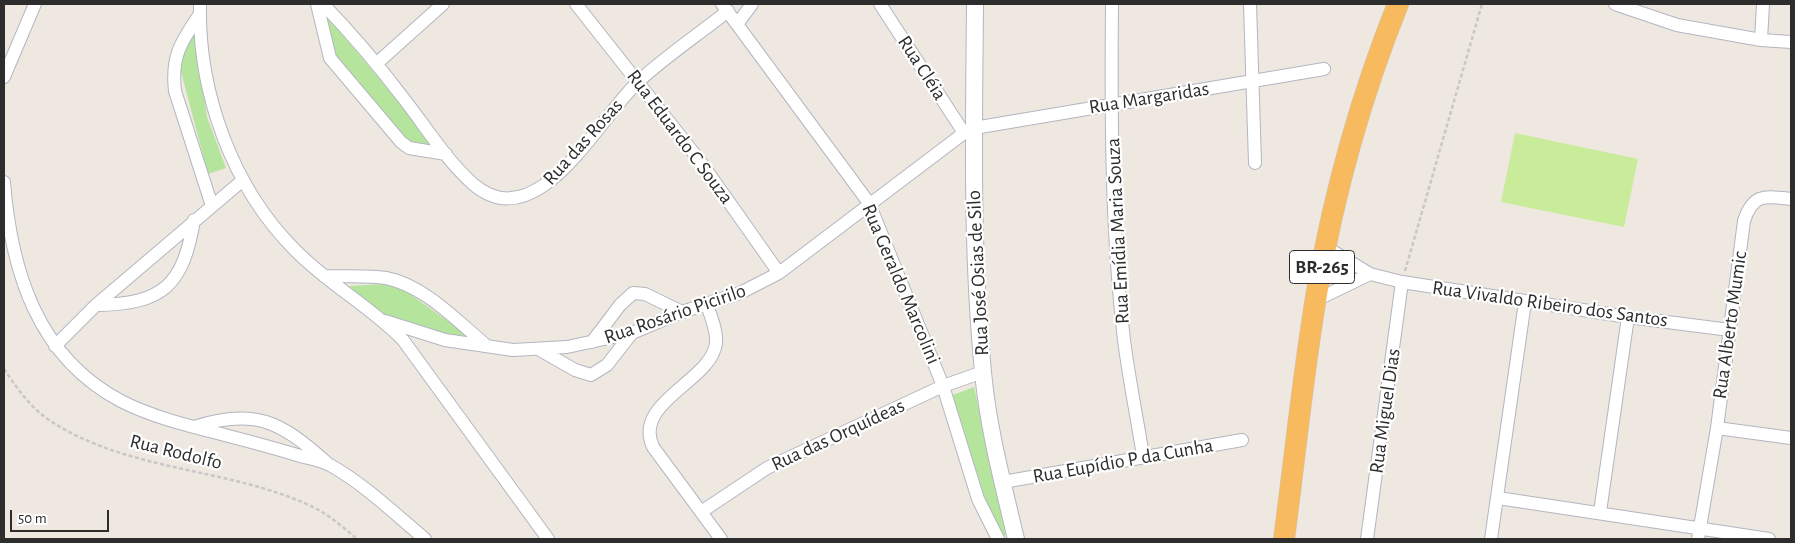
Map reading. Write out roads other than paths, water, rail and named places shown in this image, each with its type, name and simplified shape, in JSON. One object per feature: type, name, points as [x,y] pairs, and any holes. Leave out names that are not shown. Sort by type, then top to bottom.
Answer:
[{"type":"highway","name":"BR-265","points":[[1284,539],[1316,300],[1326,247],[1370,77],[1398,4]]},
{"type":"street","points":[[4,77],[35,4]]},
{"type":"street","points":[[317,4],[330,58],[395,135],[409,148],[446,154]]},
{"type":"street","name":"Rua das Rosas","points":[[324,4],[376,64],[446,154],[473,183],[488,194],[499,198],[520,197],[539,190],[567,165],[638,81],[725,8]]},
{"type":"street","points":[[376,64],[443,4]]},
{"type":"street","name":"Rua Eduardo C Souza","points":[[576,4],[700,161],[782,271]]},
{"type":"street","points":[[738,23],[752,4]]},
{"type":"street","name":"Rua Cléia","points":[[880,4],[969,130]]},
{"type":"street","name":"Rua José Osias de Silo","points":[[974,4],[969,130],[983,372],[1003,482],[1016,539]]},
{"type":"street","name":"Rua Emídia Maria Souza","points":[[1112,4],[1111,104],[1115,225],[1124,340],[1143,456]]},
{"type":"street","points":[[1250,4],[1255,163]]},
{"type":"street","points":[[1614,4],[1677,25],[1761,40],[1791,42]]},
{"type":"street","points":[[1761,40],[1763,4]]},
{"type":"street","name":"Rua Geraldo Marcolini","points":[[725,8],[738,23],[869,203],[943,386],[978,500],[998,539]]},
{"type":"street","points":[[200,9],[209,94],[243,180],[268,218],[294,250],[324,276],[385,321],[423,364],[548,539]]},
{"type":"street","points":[[200,9],[182,41],[176,55],[173,72],[175,91],[212,206]]},
{"type":"street","name":"Rua Margaridas","points":[[969,130],[1111,104],[1324,69]]},
{"type":"street","name":"Rua Rosário Picirilo","points":[[385,321],[445,340],[489,348],[540,350],[592,342],[632,333],[682,312],[707,306],[740,293],[782,271],[869,203],[969,130]]},
{"type":"street","points":[[55,346],[96,305],[243,180]]},
{"type":"street","points":[[4,182],[7,226],[15,262],[30,302],[55,346],[100,388],[121,401],[194,427],[328,464]]},
{"type":"street","name":"Rua Alberto Mumic","points":[[1699,534],[1717,428],[1744,221],[1751,204],[1762,197],[1791,199]]},
{"type":"street","points":[[96,305],[118,305],[143,300],[162,291],[182,266],[189,250],[194,220]]},
{"type":"street","name":"Rua Vivaldo Ribeiro dos Santos","points":[[1326,247],[1370,274],[1402,282],[1525,302],[1730,330]]},
{"type":"street","points":[[1316,300],[1370,274]]},
{"type":"street","points":[[324,276],[377,277],[399,282],[432,301],[489,348]]},
{"type":"street","name":"Rua Miguel Dias","points":[[1368,539],[1402,282]]},
{"type":"street","points":[[592,342],[620,304],[633,293],[645,294],[682,312]]},
{"type":"street","points":[[1491,539],[1525,302]]},
{"type":"street","points":[[707,306],[716,333],[714,352],[659,410],[648,426],[648,432],[653,447],[721,539]]},
{"type":"street","points":[[1600,512],[1628,317]]},
{"type":"street","points":[[540,350],[575,370],[591,375],[608,365],[632,333]]},
{"type":"street","name":"Rua das Orquídeas","points":[[701,512],[767,468],[943,386],[983,372]]},
{"type":"street","points":[[194,427],[212,421],[232,418],[254,419],[276,424],[300,438],[328,464],[374,497],[425,539]]},
{"type":"street","name":"Rua Alberto Mumic","points":[[1717,428],[1791,438]]},
{"type":"street","name":"Rua Eupídio P da Cunha","points":[[1003,482],[1242,440]]},
{"type":"street","points":[[1498,498],[1600,512],[1699,534],[1769,539]]}]
